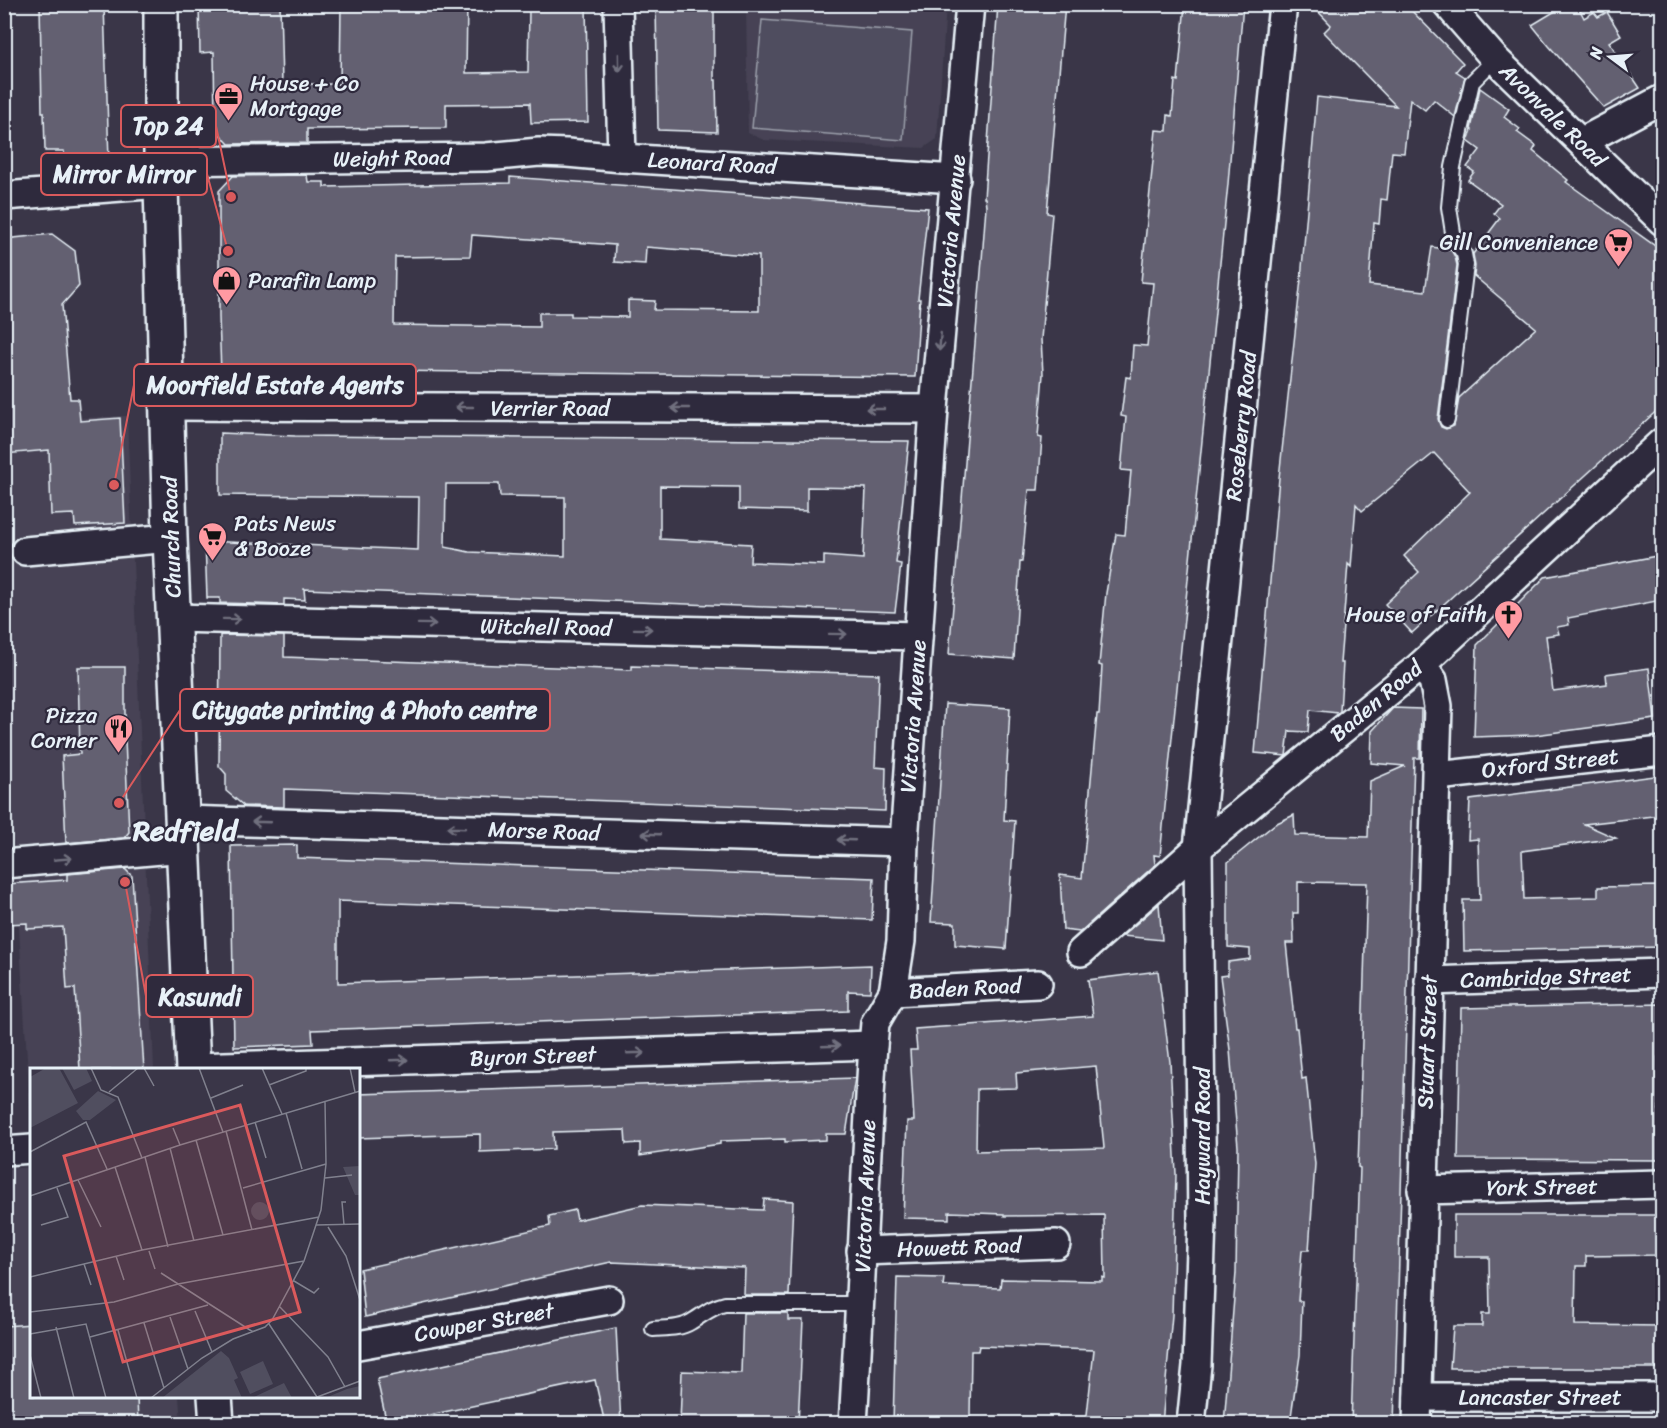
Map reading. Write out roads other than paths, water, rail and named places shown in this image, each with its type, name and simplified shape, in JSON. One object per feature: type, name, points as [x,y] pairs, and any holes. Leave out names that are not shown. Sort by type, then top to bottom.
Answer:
[{"type":"main road","name":"Church Road","points":[[160,4],[161,173],[170,538],[194,1068]]},
{"type":"main road","points":[[215,1398],[217,1424]]},
{"type":"street","name":"Leonard Road","points":[[618,4],[622,158],[956,179]]},
{"type":"street","name":"Victoria Avenue","points":[[853,1424],[873,1045],[875,1023],[893,992],[901,941],[904,842],[933,409],[956,179],[970,4]]},
{"type":"street","name":"Roseberry Road","points":[[1198,848],[1282,4]]},
{"type":"street","name":"Avonvale Road","points":[[1447,4],[1495,59],[1662,221]]},
{"type":"street","points":[[1581,142],[1662,99]]},
{"type":"street","name":"Weight Road","points":[[4,196],[161,173],[486,157],[539,152],[622,158]]},
{"type":"street","name":"Verrier Road","points":[[167,406],[933,409]]},
{"type":"street","name":"Baden Road","points":[[1082,952],[1198,848],[1420,666],[1662,442]]},
{"type":"street","points":[[25,551],[170,538]]},
{"type":"street","name":"Witchell Road","points":[[174,618],[918,636]]},
{"type":"street","name":"Stuart Street","points":[[1417,1424],[1422,1190],[1438,706],[1433,680],[1420,666]]},
{"type":"street","name":"Oxford Street","points":[[1437,776],[1662,751]]},
{"type":"street","name":"Morse Road","points":[[4,864],[183,834],[904,842]]},
{"type":"street","name":"Hayward Road","points":[[1191,1424],[1197,1365],[1202,1221],[1198,848]]},
{"type":"street","name":"Cambridge Street","points":[[1429,981],[1662,973]]},
{"type":"street","name":"Baden Road","points":[[893,992],[1038,984]]},
{"type":"street","name":"Byron Street","points":[[194,1068],[873,1045]]},
{"type":"street","points":[[4,1151],[30,1149]]},
{"type":"street","name":"York Street","points":[[1422,1190],[1662,1184]]},
{"type":"street","name":"Howett Road","points":[[861,1251],[1056,1244]]},
{"type":"street","name":"Cowper Street","points":[[360,1345],[609,1300]]},
{"type":"street","name":"Lancaster Street","points":[[1418,1397],[1662,1397]]},
{"type":"lane","points":[[1447,420],[1466,265],[1464,254],[1454,239],[1449,207],[1454,167],[1472,82],[1495,59]]},
{"type":"lane","points":[[653,1329],[681,1327],[715,1306],[725,1304],[861,1304]]},
{"type":"place","name":"House + Co Mortgage","points":[[229,122]]},
{"type":"place","name":"Top 24","points":[[231,197]]},
{"type":"place","name":"Mirror Mirror","points":[[228,251]]},
{"type":"place","name":"Gill Convenience","points":[[1619,268]]},
{"type":"place","name":"Parafin Lamp","points":[[227,306]]},
{"type":"place","name":"Moorfield Estate Agents","points":[[114,485]]},
{"type":"place","name":"Pats News & Booze","points":[[213,562]]},
{"type":"place","name":"House of Faith","points":[[1508,640]]},
{"type":"place","name":"Pizza Corner","points":[[118,754]]},
{"type":"place","name":"Citygate printing & Photo centre","points":[[119,803]]},
{"type":"place","name":"Kasundi","points":[[125,882]]},
{"type":"district","name":"Redfield","points":[[185,830]]}]
